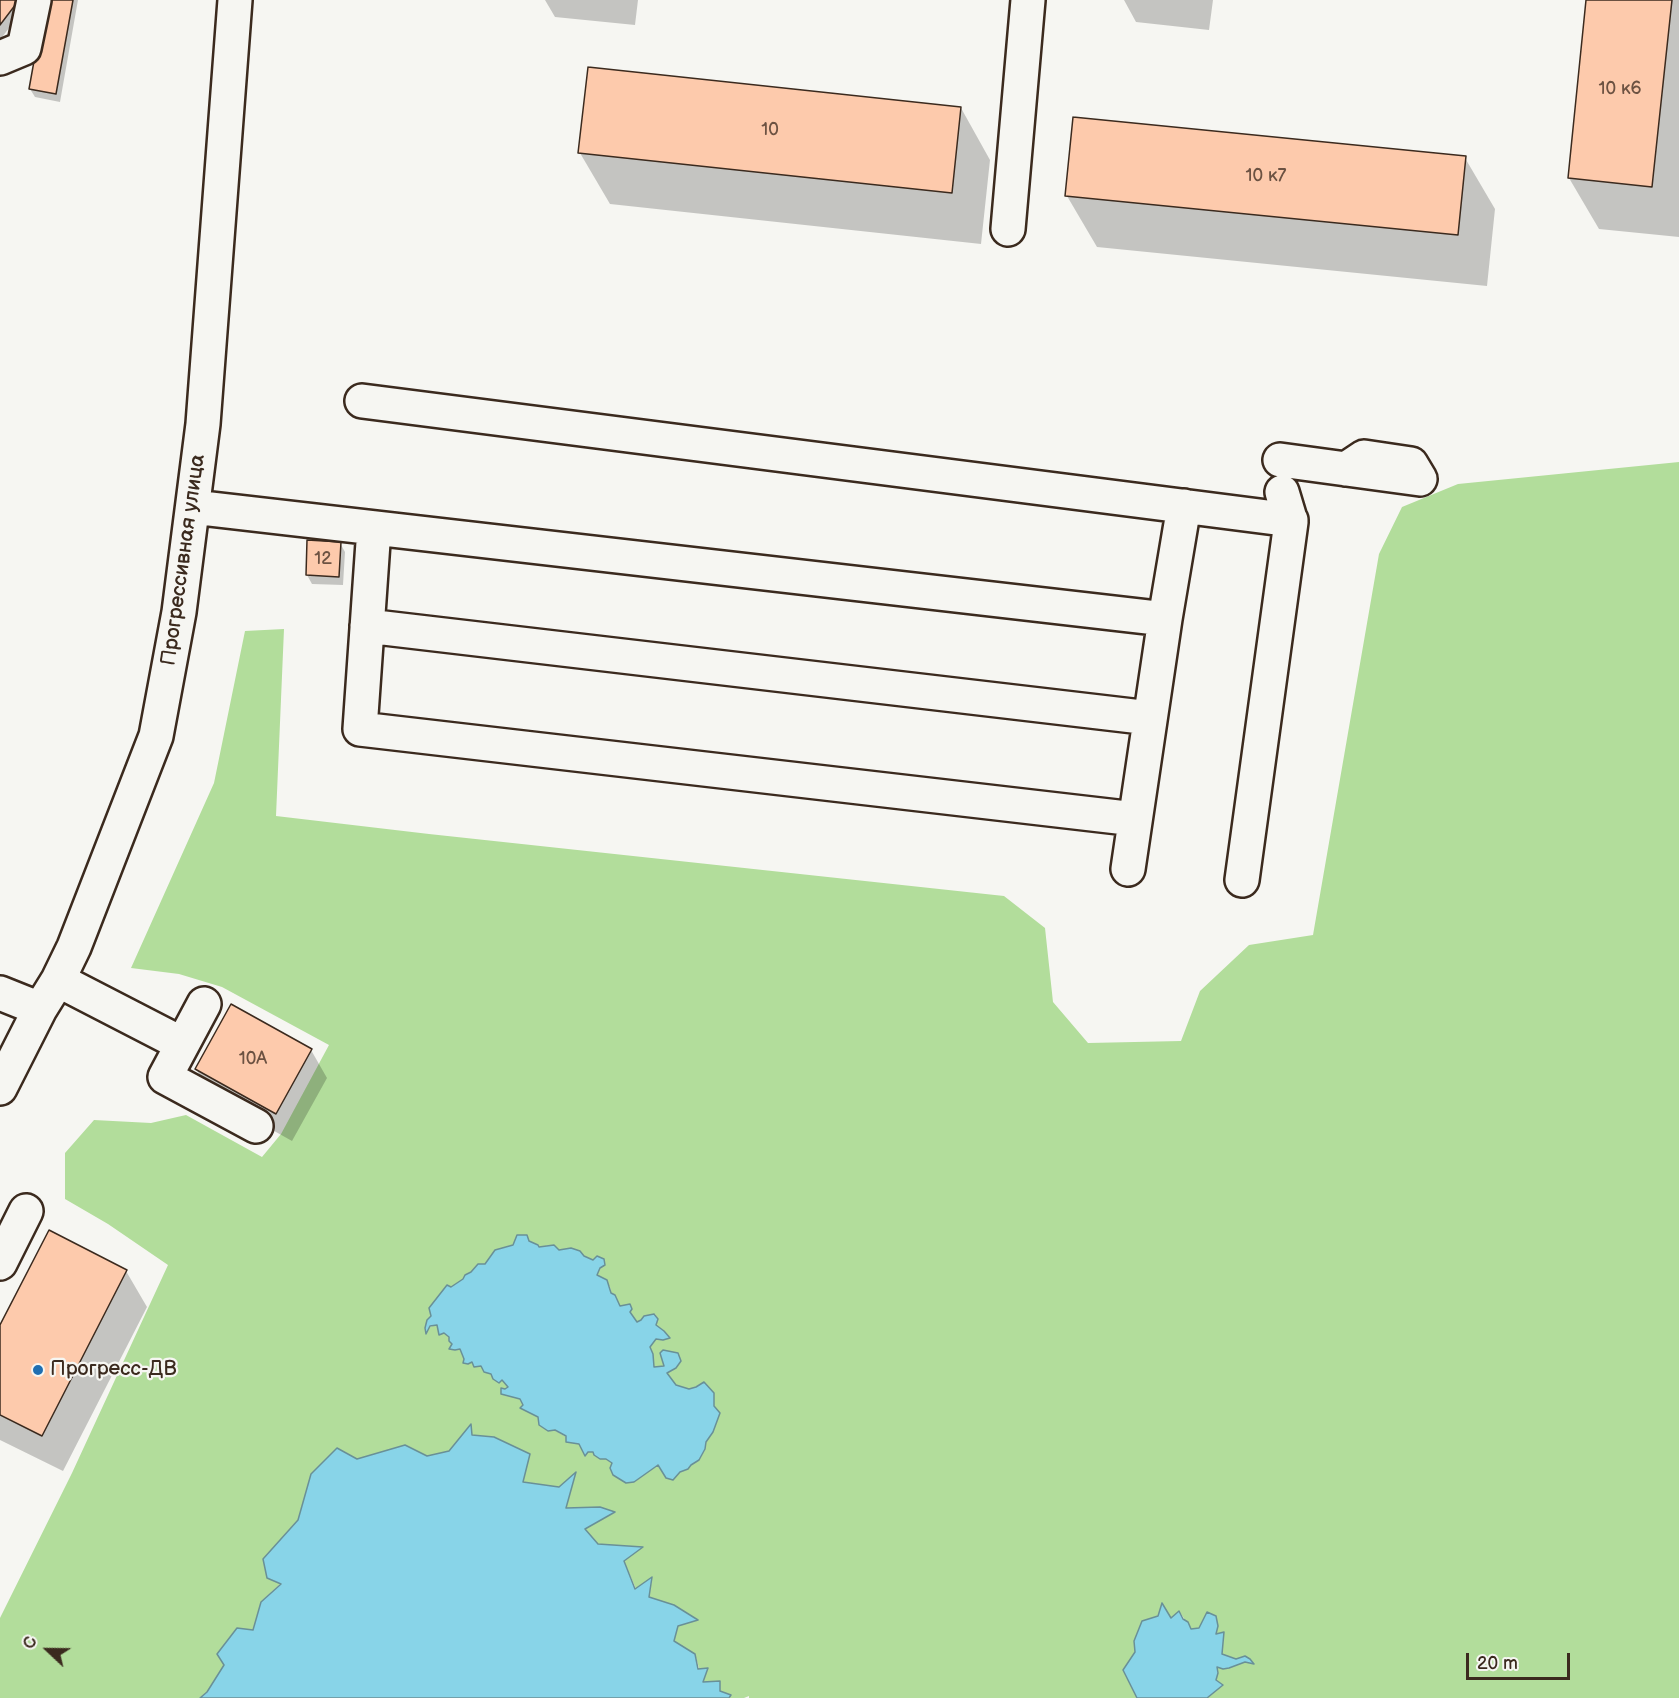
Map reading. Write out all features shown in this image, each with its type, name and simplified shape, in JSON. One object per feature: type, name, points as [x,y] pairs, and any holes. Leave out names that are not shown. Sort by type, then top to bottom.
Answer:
[{"type":"street","points":[[0,58],[24,48],[34,0]]},
{"type":"street","name":"Прогрессивная улица","points":[[0,1088],[74,947],[156,736],[179,612],[203,424],[235,0]]},
{"type":"street","points":[[1008,229],[1028,0]]},
{"type":"street","points":[[362,401],[1184,506],[1284,491],[1346,469]]},
{"type":"street","points":[[1242,880],[1284,491]]},
{"type":"street","points":[[1128,869],[1184,506]]},
{"type":"street","points":[[193,507],[1165,620]]},
{"type":"street","points":[[374,528],[360,729],[1135,819]]},
{"type":"street","points":[[367,626],[1150,718]]},
{"type":"street","points":[[58,980],[182,1044]]},
{"type":"street","points":[[0,993],[40,1010]]},
{"type":"street","points":[[204,1004],[165,1077],[256,1126]]},
{"type":"street","points":[[0,1263],[26,1211]]},
{"type":"green space","points":[[1679,462],[1679,1698],[1207,1698],[1223,1685],[1216,1680],[1217,1667],[1229,1668],[1245,1662],[1253,1664],[1221,1654],[1223,1632],[1216,1634],[1199,1628],[1191,1629],[1179,1611],[1171,1619],[1162,1604],[1158,1616],[1134,1641],[1135,1652],[1123,1670],[1137,1698],[749,1698],[749,1696],[729,1698],[730,1696],[703,1682],[695,1654],[674,1641],[678,1626],[697,1620],[674,1605],[649,1597],[652,1578],[636,1589],[624,1561],[642,1547],[598,1544],[584,1529],[614,1513],[600,1507],[566,1508],[575,1473],[559,1487],[522,1482],[494,1437],[472,1435],[471,1425],[450,1451],[427,1456],[405,1445],[311,1474],[298,1520],[263,1559],[281,1583],[261,1602],[253,1630],[237,1628],[217,1654],[224,1665],[207,1692],[200,1698],[0,1698],[0,1618],[72,1473],[168,1265],[108,1224],[65,1199],[65,1153],[94,1120],[151,1123],[186,1115],[262,1157],[281,1134],[329,1045],[222,987],[179,974],[131,968],[214,783],[245,631],[284,629],[276,816],[1004,896],[1045,928],[1053,1002],[1088,1043],[1181,1041],[1200,991],[1249,945],[1313,935],[1379,554],[1402,507],[1458,484]],"holes":[[[516,1240],[529,1241],[538,1247],[553,1245],[559,1250],[593,1260],[600,1268],[597,1275],[604,1279],[620,1306],[630,1312],[636,1322],[644,1316],[655,1314],[658,1319],[656,1325],[664,1331],[660,1340],[656,1338],[650,1347],[654,1367],[664,1366],[660,1353],[677,1353],[676,1368],[667,1373],[676,1385],[689,1389],[696,1387],[713,1432],[699,1460],[688,1469],[666,1478],[658,1465],[634,1482],[626,1483],[613,1475],[612,1463],[594,1455],[594,1452],[588,1452],[585,1455],[579,1444],[554,1430],[548,1431],[539,1425],[538,1417],[521,1408],[523,1406],[520,1399],[512,1396],[505,1389],[509,1387],[502,1380],[481,1365],[464,1359],[460,1349],[437,1325],[425,1328],[431,1316],[429,1308],[451,1287],[464,1279],[465,1275],[478,1264],[485,1264],[495,1250],[514,1245]]]},
{"type":"water","points":[[517,1235],[527,1235],[529,1241],[539,1247],[554,1245],[559,1250],[571,1248],[593,1260],[597,1256],[604,1259],[605,1265],[600,1268],[597,1275],[607,1280],[611,1293],[615,1295],[620,1306],[630,1304],[632,1309],[630,1312],[637,1322],[644,1316],[654,1314],[658,1319],[656,1325],[670,1338],[656,1339],[650,1347],[654,1367],[664,1366],[660,1353],[663,1350],[678,1353],[681,1361],[676,1368],[667,1373],[676,1385],[689,1389],[704,1382],[714,1393],[714,1406],[720,1413],[705,1449],[699,1460],[680,1472],[673,1480],[666,1478],[658,1465],[634,1482],[626,1483],[613,1475],[610,1468],[612,1463],[606,1459],[600,1459],[593,1452],[588,1452],[585,1456],[579,1444],[566,1442],[566,1436],[555,1430],[548,1431],[539,1425],[538,1417],[520,1408],[523,1405],[520,1399],[501,1394],[501,1388],[508,1387],[502,1380],[499,1383],[493,1379],[491,1374],[484,1372],[481,1366],[474,1367],[472,1362],[463,1363],[464,1359],[460,1349],[449,1349],[452,1344],[449,1337],[444,1333],[439,1335],[437,1325],[430,1326],[426,1334],[427,1320],[431,1316],[429,1308],[447,1285],[451,1287],[478,1264],[485,1264],[495,1250],[513,1245]]},
{"type":"water","points":[[471,1424],[472,1435],[494,1437],[530,1454],[523,1482],[559,1487],[576,1472],[566,1508],[600,1507],[615,1512],[585,1529],[598,1544],[643,1547],[624,1561],[635,1589],[652,1577],[649,1597],[674,1605],[698,1620],[678,1626],[674,1641],[695,1654],[698,1669],[708,1668],[703,1682],[720,1681],[720,1691],[731,1695],[729,1698],[200,1698],[207,1692],[224,1665],[217,1654],[237,1628],[253,1630],[261,1602],[281,1584],[267,1578],[263,1559],[298,1520],[311,1474],[337,1448],[357,1459],[405,1445],[427,1456],[449,1451]]},
{"type":"water","points":[[1162,1603],[1171,1618],[1179,1611],[1191,1629],[1199,1628],[1207,1612],[1216,1616],[1218,1626],[1216,1634],[1224,1632],[1222,1654],[1236,1659],[1245,1656],[1254,1664],[1245,1662],[1229,1668],[1217,1667],[1216,1680],[1223,1685],[1207,1698],[1137,1698],[1123,1670],[1135,1652],[1134,1641],[1142,1621],[1158,1616]]},
{"type":"building","points":[[0,0],[19,0],[0,25]]},
{"type":"building","points":[[45,0],[73,0],[56,94],[29,89]]},
{"type":"building","points":[[1586,0],[1672,0],[1652,187],[1568,178]]},
{"type":"building","points":[[588,67],[961,107],[952,193],[578,153]]},
{"type":"building","points":[[1073,117],[1466,156],[1458,235],[1065,196]]},
{"type":"building","points":[[307,540],[341,542],[339,577],[306,575]]},
{"type":"building","points":[[231,1004],[312,1049],[276,1114],[195,1069]]},
{"type":"building","name":"Прогресс-ДВ","points":[[49,1230],[127,1270],[42,1436],[0,1415],[0,1325]]},
{"type":"place","name":"Прогресс-ДВ","points":[[38,1370]]}]
